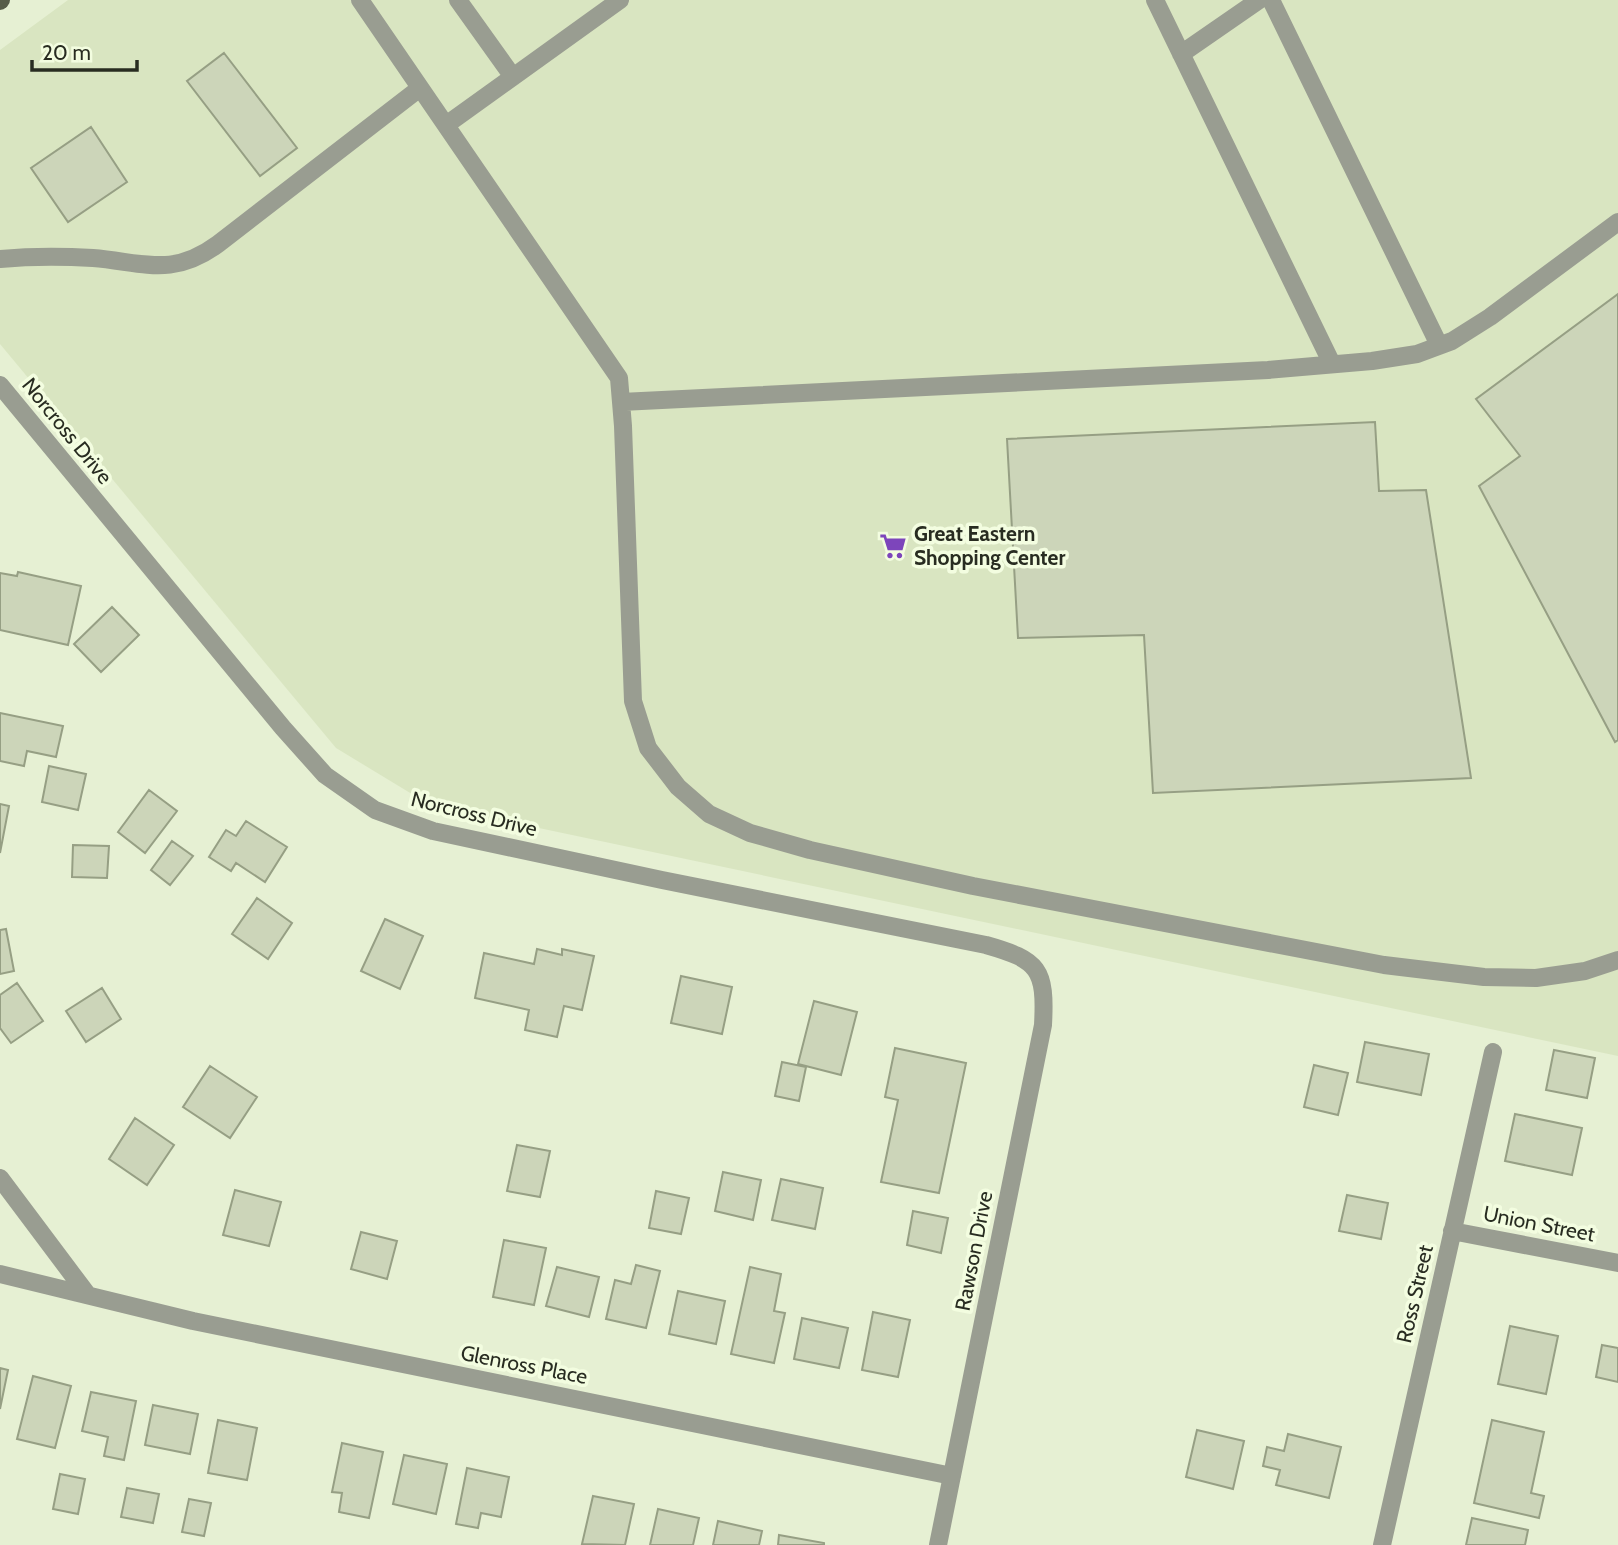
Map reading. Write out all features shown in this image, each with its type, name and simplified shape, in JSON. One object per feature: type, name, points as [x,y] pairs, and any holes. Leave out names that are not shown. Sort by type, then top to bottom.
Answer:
[{"type":"street","points":[[360,0],[619,379],[633,701],[648,748],[678,788],[709,814],[750,833],[810,850],[973,886],[1384,965],[1484,977],[1536,978],[1585,971],[1618,960]]},
{"type":"street","points":[[458,0],[513,77]]},
{"type":"street","points":[[446,125],[620,0]]},
{"type":"street","points":[[1155,0],[1332,364]]},
{"type":"street","points":[[1181,54],[1259,0]]},
{"type":"street","points":[[1271,0],[1439,345]]},
{"type":"street","points":[[0,259],[56,257],[163,266],[192,259],[218,244],[420,88]]},
{"type":"street","points":[[621,402],[1268,370],[1417,354],[1452,341],[1490,317],[1618,222]]},
{"type":"street","name":"Norcross Drive","points":[[0,385],[283,728],[325,775],[375,810],[446,834],[986,945],[1018,954],[1035,967]]},
{"type":"street","name":"Rawson Drive","points":[[938,1545],[1043,1025],[1043,985],[1035,967]]},
{"type":"street","name":"Ross Street","points":[[1382,1545],[1493,1052]]},
{"type":"street","points":[[0,1178],[88,1294]]},
{"type":"street","name":"Union Street","points":[[1452,1231],[1618,1263]]},
{"type":"street","name":"Glenross Place","points":[[0,1274],[206,1324],[952,1476]]},
{"type":"shaded area","name":"Great Eastern Shopping Center","points":[[68,0],[1618,0],[1618,1056],[430,805],[336,748],[0,344],[0,50]]},
{"type":"building","points":[[224,53],[297,148],[260,176],[187,81]]},
{"type":"building","points":[[91,127],[127,182],[68,222],[31,168]]},
{"type":"building","points":[[1618,294],[1618,740],[1615,742],[1479,486],[1520,456],[1476,399]]},
{"type":"building","points":[[1375,422],[1379,491],[1426,490],[1471,778],[1153,793],[1144,635],[1018,638],[1007,439]]},
{"type":"building","points":[[18,572],[81,586],[68,645],[0,630],[0,573],[17,576]]},
{"type":"building","points":[[112,607],[139,635],[101,672],[74,644]]},
{"type":"building","points":[[0,713],[63,726],[56,757],[27,751],[24,766],[0,761]]},
{"type":"building","points":[[49,766],[86,774],[78,810],[42,802]]},
{"type":"building","points":[[149,790],[177,811],[145,853],[118,832]]},
{"type":"building","points":[[0,804],[9,806],[0,853]]},
{"type":"building","points":[[246,821],[287,847],[265,882],[236,863],[231,871],[209,857],[226,830],[236,836]]},
{"type":"building","points":[[172,841],[193,856],[170,885],[151,870]]},
{"type":"building","points":[[73,845],[109,846],[107,878],[72,877]]},
{"type":"building","points":[[257,898],[292,923],[268,959],[232,934]]},
{"type":"building","points":[[385,919],[423,936],[400,989],[361,971]]},
{"type":"building","points":[[6,929],[14,971],[0,974],[0,930]]},
{"type":"building","points":[[537,949],[562,955],[562,949],[594,956],[582,1010],[564,1006],[557,1037],[525,1030],[529,1010],[475,998],[484,953],[534,964]]},
{"type":"building","points":[[681,976],[732,987],[722,1034],[671,1023]]},
{"type":"building","points":[[17,983],[43,1021],[11,1043],[0,1028],[0,995]]},
{"type":"building","points":[[102,988],[121,1019],[86,1042],[66,1011]]},
{"type":"building","points":[[814,1001],[857,1012],[841,1075],[798,1064]]},
{"type":"building","points":[[1365,1042],[1429,1054],[1421,1095],[1357,1082]]},
{"type":"building","points":[[895,1048],[966,1063],[939,1193],[881,1182],[898,1100],[885,1097]]},
{"type":"building","points":[[1554,1050],[1595,1058],[1587,1098],[1546,1090]]},
{"type":"building","points":[[782,1062],[806,1067],[799,1101],[775,1096]]},
{"type":"building","points":[[1314,1065],[1348,1073],[1338,1115],[1304,1107]]},
{"type":"building","points":[[210,1066],[257,1097],[230,1138],[183,1107]]},
{"type":"building","points":[[1515,1114],[1582,1128],[1572,1175],[1505,1161]]},
{"type":"building","points":[[135,1118],[174,1145],[147,1185],[109,1159]]},
{"type":"building","points":[[517,1145],[550,1151],[540,1197],[507,1191]]},
{"type":"building","points":[[723,1172],[761,1180],[753,1220],[715,1211]]},
{"type":"building","points":[[781,1179],[823,1188],[815,1229],[772,1220]]},
{"type":"building","points":[[235,1190],[281,1202],[269,1246],[223,1235]]},
{"type":"building","points":[[656,1191],[689,1198],[681,1234],[649,1228]]},
{"type":"building","points":[[1347,1195],[1388,1203],[1381,1239],[1339,1231]]},
{"type":"building","points":[[913,1211],[948,1218],[941,1253],[907,1245]]},
{"type":"building","points":[[361,1232],[397,1241],[387,1279],[351,1269]]},
{"type":"building","points":[[504,1240],[546,1248],[534,1305],[493,1297]]},
{"type":"building","points":[[636,1265],[660,1271],[646,1328],[606,1319],[615,1280],[631,1284]]},
{"type":"building","points":[[557,1267],[599,1277],[589,1317],[546,1306]]},
{"type":"building","points":[[750,1267],[781,1274],[774,1311],[785,1313],[774,1363],[731,1354]]},
{"type":"building","points":[[678,1291],[725,1301],[716,1344],[669,1334]]},
{"type":"building","points":[[873,1312],[910,1320],[898,1377],[862,1370]]},
{"type":"building","points":[[802,1318],[848,1328],[839,1368],[794,1359]]},
{"type":"building","points":[[1510,1326],[1558,1336],[1546,1394],[1498,1384]]},
{"type":"building","points":[[1602,1345],[1618,1348],[1618,1382],[1596,1377]]},
{"type":"building","points":[[0,1368],[8,1370],[0,1409]]},
{"type":"building","points":[[33,1376],[71,1386],[55,1448],[17,1439]]},
{"type":"building","points":[[91,1392],[136,1401],[124,1460],[104,1456],[108,1437],[82,1431]]},
{"type":"building","points":[[153,1405],[198,1414],[190,1454],[145,1445]]},
{"type":"building","points":[[218,1420],[257,1428],[247,1480],[208,1473]]},
{"type":"building","points":[[1492,1420],[1544,1432],[1531,1493],[1544,1496],[1539,1518],[1474,1503]]},
{"type":"building","points":[[1197,1430],[1244,1441],[1233,1489],[1186,1477]]},
{"type":"building","points":[[1288,1434],[1341,1447],[1329,1498],[1276,1485],[1280,1470],[1263,1466],[1267,1447],[1284,1451]]},
{"type":"building","points":[[342,1443],[383,1452],[369,1518],[339,1512],[342,1493],[332,1492]]},
{"type":"building","points":[[404,1455],[447,1464],[436,1514],[393,1504]]},
{"type":"building","points":[[467,1468],[509,1477],[501,1517],[481,1513],[478,1528],[456,1524]]},
{"type":"building","points":[[60,1474],[85,1479],[78,1514],[53,1509]]},
{"type":"building","points":[[127,1488],[159,1494],[153,1523],[121,1517]]},
{"type":"building","points":[[593,1496],[634,1504],[625,1545],[582,1544]]},
{"type":"building","points":[[189,1499],[211,1503],[204,1536],[182,1532]]},
{"type":"building","points":[[658,1509],[699,1518],[693,1545],[650,1545]]},
{"type":"building","points":[[1472,1518],[1528,1530],[1525,1545],[1466,1545]]},
{"type":"building","points":[[718,1521],[762,1531],[759,1545],[713,1545]]},
{"type":"building","points":[[779,1535],[824,1543],[824,1545],[778,1545]]},
{"type":"place","name":"Great Eastern Shopping Center","points":[[893,546]]}]
